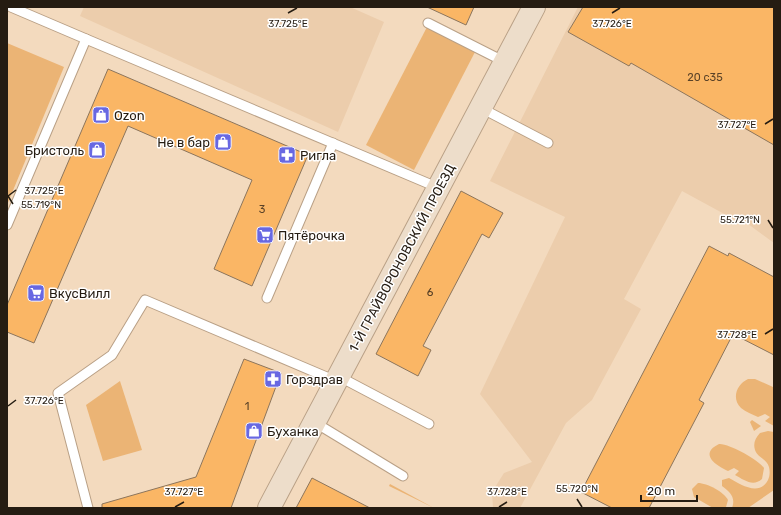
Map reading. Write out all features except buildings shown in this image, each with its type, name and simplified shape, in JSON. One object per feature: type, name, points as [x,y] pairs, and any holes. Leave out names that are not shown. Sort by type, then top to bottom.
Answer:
[{"type":"main road","name":"1-Й ГРАЙВОРОНОВСКИЙ ПРОЕЗД","points":[[269,508],[534,7]]},
{"type":"lane","points":[[11,7],[439,188]]},
{"type":"lane","points":[[428,23],[505,62]]},
{"type":"lane","points":[[7,225],[86,39]]},
{"type":"lane","points":[[481,108],[548,143]]},
{"type":"lane","points":[[266,298],[333,143]]},
{"type":"lane","points":[[88,508],[58,393],[112,355],[145,300],[337,379],[430,424]]},
{"type":"lane","points":[[314,422],[404,476]]},
{"type":"shaded area","points":[[84,7],[350,7],[384,22],[338,132],[80,16]]},
{"type":"shaded area","points":[[578,7],[774,7],[774,243],[740,218],[739,222],[682,191],[624,299],[641,309],[592,400],[566,423],[520,508],[493,508],[492,492],[504,473],[532,462],[480,394],[565,217],[490,181]]},
{"type":"shaded area","points":[[427,27],[475,52],[414,170],[366,145]]},
{"type":"shaded area","points":[[7,43],[64,67],[7,205]]},
{"type":"shaded area","points":[[748,379],[755,379],[773,387],[774,426],[765,421],[770,417],[765,414],[758,417],[747,412],[738,404],[736,396],[738,388]]},
{"type":"shaded area","points":[[120,381],[142,450],[103,461],[86,405]]},
{"type":"shaded area","points":[[752,420],[761,426],[754,431],[750,422]]},
{"type":"shaded area","points":[[768,431],[774,432],[774,490],[748,508],[732,508],[732,495],[722,486],[722,480],[729,478],[749,488],[760,488],[764,485],[769,477],[769,467],[768,464],[756,453],[754,443],[760,433]]},
{"type":"shaded area","points":[[719,444],[736,449],[761,465],[764,468],[762,479],[752,483],[748,482],[735,475],[739,471],[734,468],[728,471],[715,463],[710,456],[710,452]]},
{"type":"shaded area","points":[[698,483],[710,486],[723,494],[728,500],[726,507],[713,508],[694,497],[692,489]]},
{"type":"shaded area","points":[[390,484],[434,508],[389,486]]},
{"type":"place","name":"Ozon","points":[[101,115]]},
{"type":"place","name":"Не в бар","points":[[223,142]]},
{"type":"place","name":"Бристоль","points":[[97,150]]},
{"type":"place","name":"Ригла","points":[[287,155]]},
{"type":"place","name":"Пятёрочка","points":[[265,235]]},
{"type":"place","name":"ВкусВилл","points":[[36,293]]},
{"type":"place","name":"Горздрав","points":[[273,379]]},
{"type":"place","name":"Буханка","points":[[254,431]]}]
